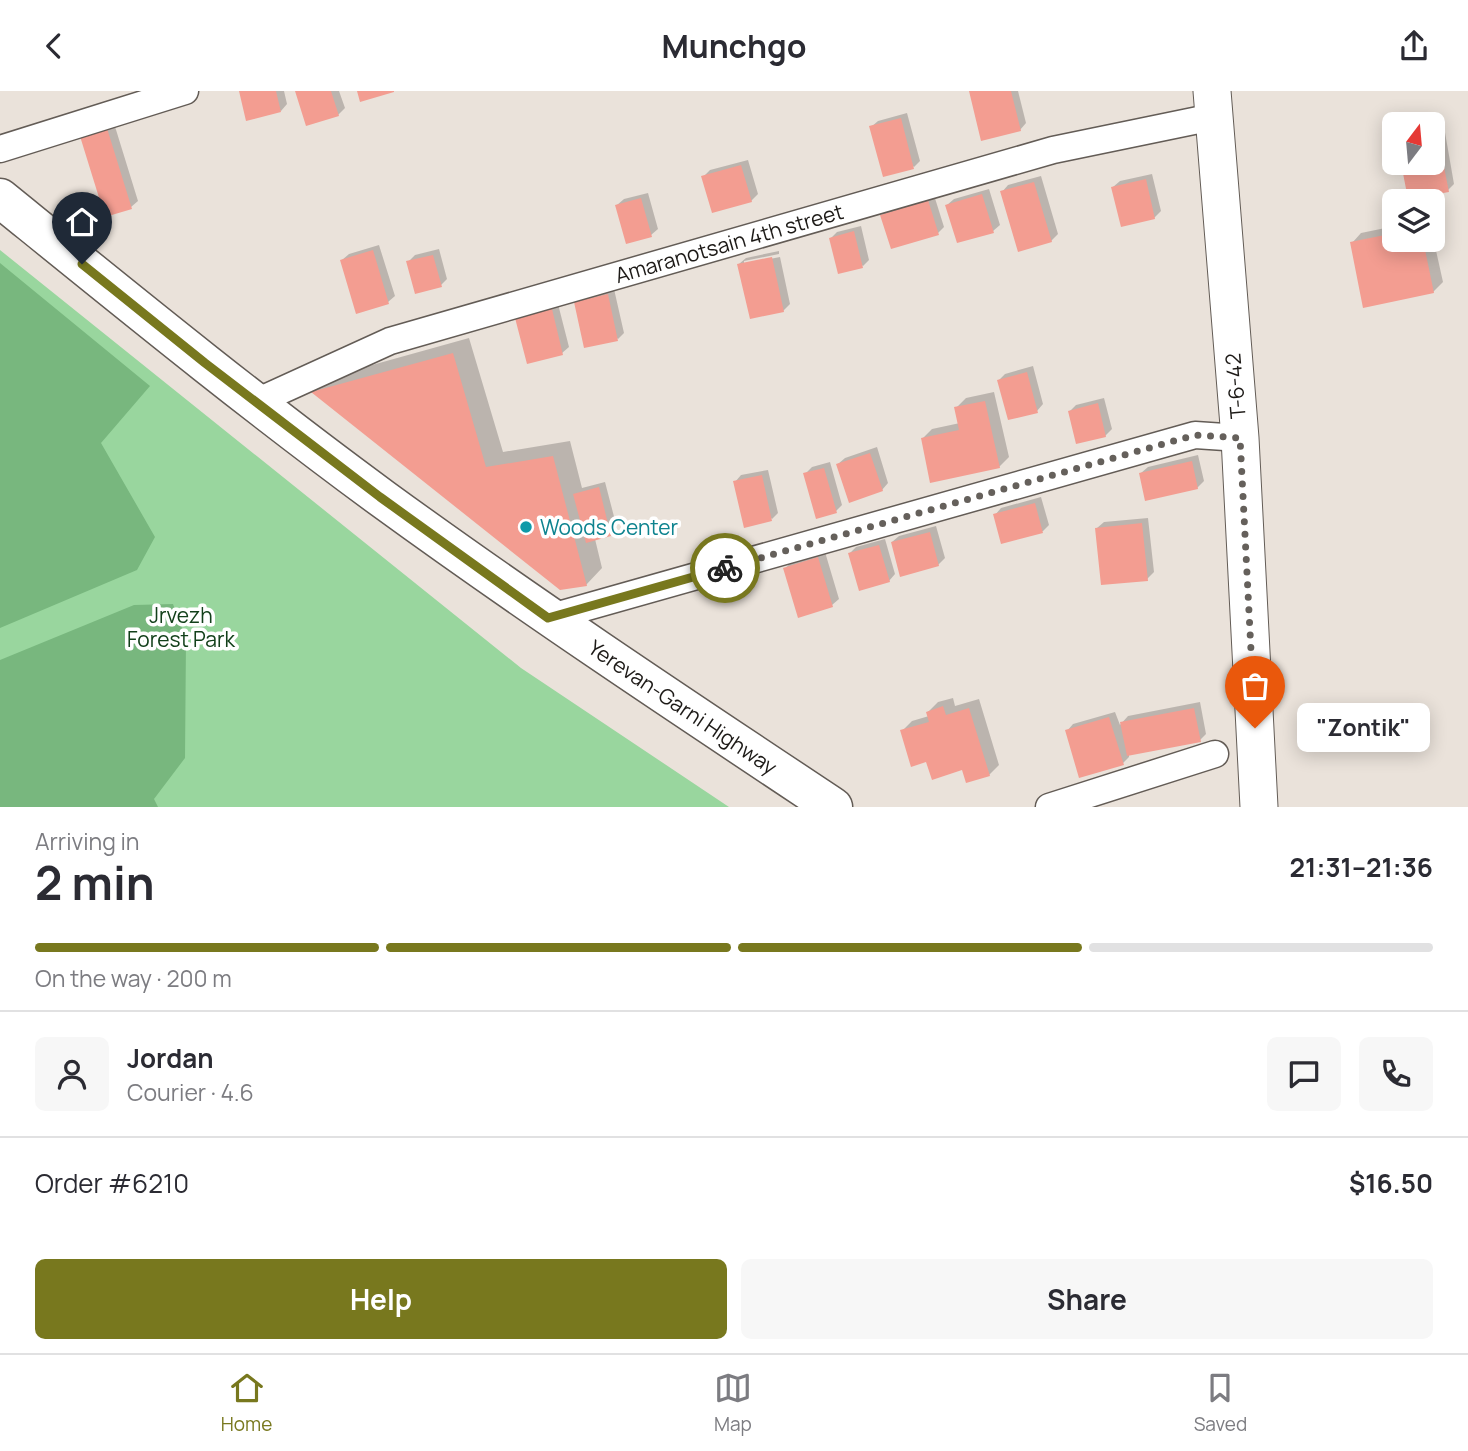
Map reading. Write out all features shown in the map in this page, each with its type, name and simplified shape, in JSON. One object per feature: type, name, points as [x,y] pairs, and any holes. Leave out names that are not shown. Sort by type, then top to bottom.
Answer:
[{"type":"main road","name":"T-6-42","points":[[1212,104],[1240,438],[1259,807]]},
{"type":"main road","name":"Yerevan-Garni Highway","points":[[0,198],[380,497],[548,618],[833,807]]},
{"type":"street","points":[[0,149],[184,91]]},
{"type":"street","name":"Amaranotsain 4th street","points":[[256,402],[390,341],[1212,104]]},
{"type":"street","points":[[548,618],[1195,435],[1240,438]]},
{"type":"street","points":[[1049,807],[1215,754]]},
{"type":"green space","name":"Jrvezh Forest Park","points":[[0,250],[521,668],[729,807],[0,807]]},
{"type":"green space","points":[[0,263],[150,386],[101,443],[155,537],[137,570],[0,628]]},
{"type":"green space","points":[[173,604],[186,639],[185,758],[154,799],[158,807],[0,807],[0,660],[134,605]]},
{"type":"building","points":[[239,91],[276,91],[281,112],[246,121]]},
{"type":"building","points":[[295,91],[331,91],[339,116],[306,126]]},
{"type":"building","points":[[357,91],[394,91],[394,92],[360,102]]},
{"type":"building","points":[[969,91],[1011,91],[1021,131],[981,141]]},
{"type":"building","points":[[901,118],[914,169],[883,177],[869,126]]},
{"type":"building","points":[[106,125],[132,209],[105,217],[79,133]]},
{"type":"building","points":[[741,165],[752,202],[712,213],[701,176]]},
{"type":"building","points":[[1403,175],[1446,175],[1449,192],[1445,193],[1445,189],[1406,189]]},
{"type":"building","points":[[1146,179],[1155,219],[1121,227],[1111,187]]},
{"type":"building","points":[[1034,182],[1052,242],[1018,252],[1000,191]]},
{"type":"building","points":[[982,194],[994,233],[957,243],[945,205]]},
{"type":"building","points":[[641,198],[652,237],[626,244],[615,205]]},
{"type":"building","points":[[928,200],[939,235],[891,249],[880,215]]},
{"type":"building","points":[[854,231],[863,268],[838,274],[829,238]]},
{"type":"building","points":[[1382,236],[1382,252],[1425,252],[1434,293],[1363,308],[1350,242]]},
{"type":"building","points":[[373,250],[389,304],[356,314],[340,260]]},
{"type":"building","points":[[433,255],[442,287],[415,294],[406,261]]},
{"type":"building","points":[[772,257],[784,312],[750,319],[737,264]]},
{"type":"building","points":[[608,294],[618,341],[584,348],[574,302]]},
{"type":"building","points":[[552,309],[563,355],[527,364],[515,318]]},
{"type":"building","name":"Woods Center","points":[[453,353],[486,467],[553,456],[587,586],[560,590],[311,392]]},
{"type":"building","points":[[1027,372],[1038,413],[1008,420],[997,380]]},
{"type":"building","points":[[985,401],[1000,468],[930,483],[921,438],[959,430],[954,407]]},
{"type":"building","points":[[1098,403],[1106,437],[1076,444],[1068,411]]},
{"type":"building","points":[[870,453],[883,491],[849,503],[836,464]]},
{"type":"building","points":[[1192,461],[1198,489],[1145,501],[1139,473]]},
{"type":"building","points":[[824,468],[837,513],[816,519],[803,473]]},
{"type":"building","points":[[762,475],[772,521],[744,528],[733,481]]},
{"type":"building","points":[[599,487],[611,536],[586,543],[573,494]]},
{"type":"building","points":[[1035,503],[1043,533],[1001,544],[993,514]]},
{"type":"building","points":[[1142,523],[1148,581],[1101,585],[1095,528]]},
{"type":"building","points":[[930,532],[939,566],[900,577],[891,542]]},
{"type":"building","points":[[879,545],[890,582],[859,591],[848,553]]},
{"type":"building","points":[[818,557],[833,607],[798,618],[783,568]]},
{"type":"building","points":[[943,706],[946,715],[969,708],[990,776],[966,783],[962,770],[932,780],[926,762],[911,767],[900,730],[929,722],[926,712]]},
{"type":"building","points":[[1194,708],[1201,742],[1127,756],[1120,722]]},
{"type":"building","points":[[1109,717],[1124,765],[1079,778],[1065,730]]},
{"type":"way so far","points":[[725,568],[1195,435],[1240,438],[1255,728]]},
{"type":"place","name":"Woods Center","points":[[526,527]]},
{"type":"place","name":"\"Zontik\"","points":[[1255,728]]},
{"type":"route","points":[[82,264],[205,363],[380,497],[548,618],[725,568]]}]
